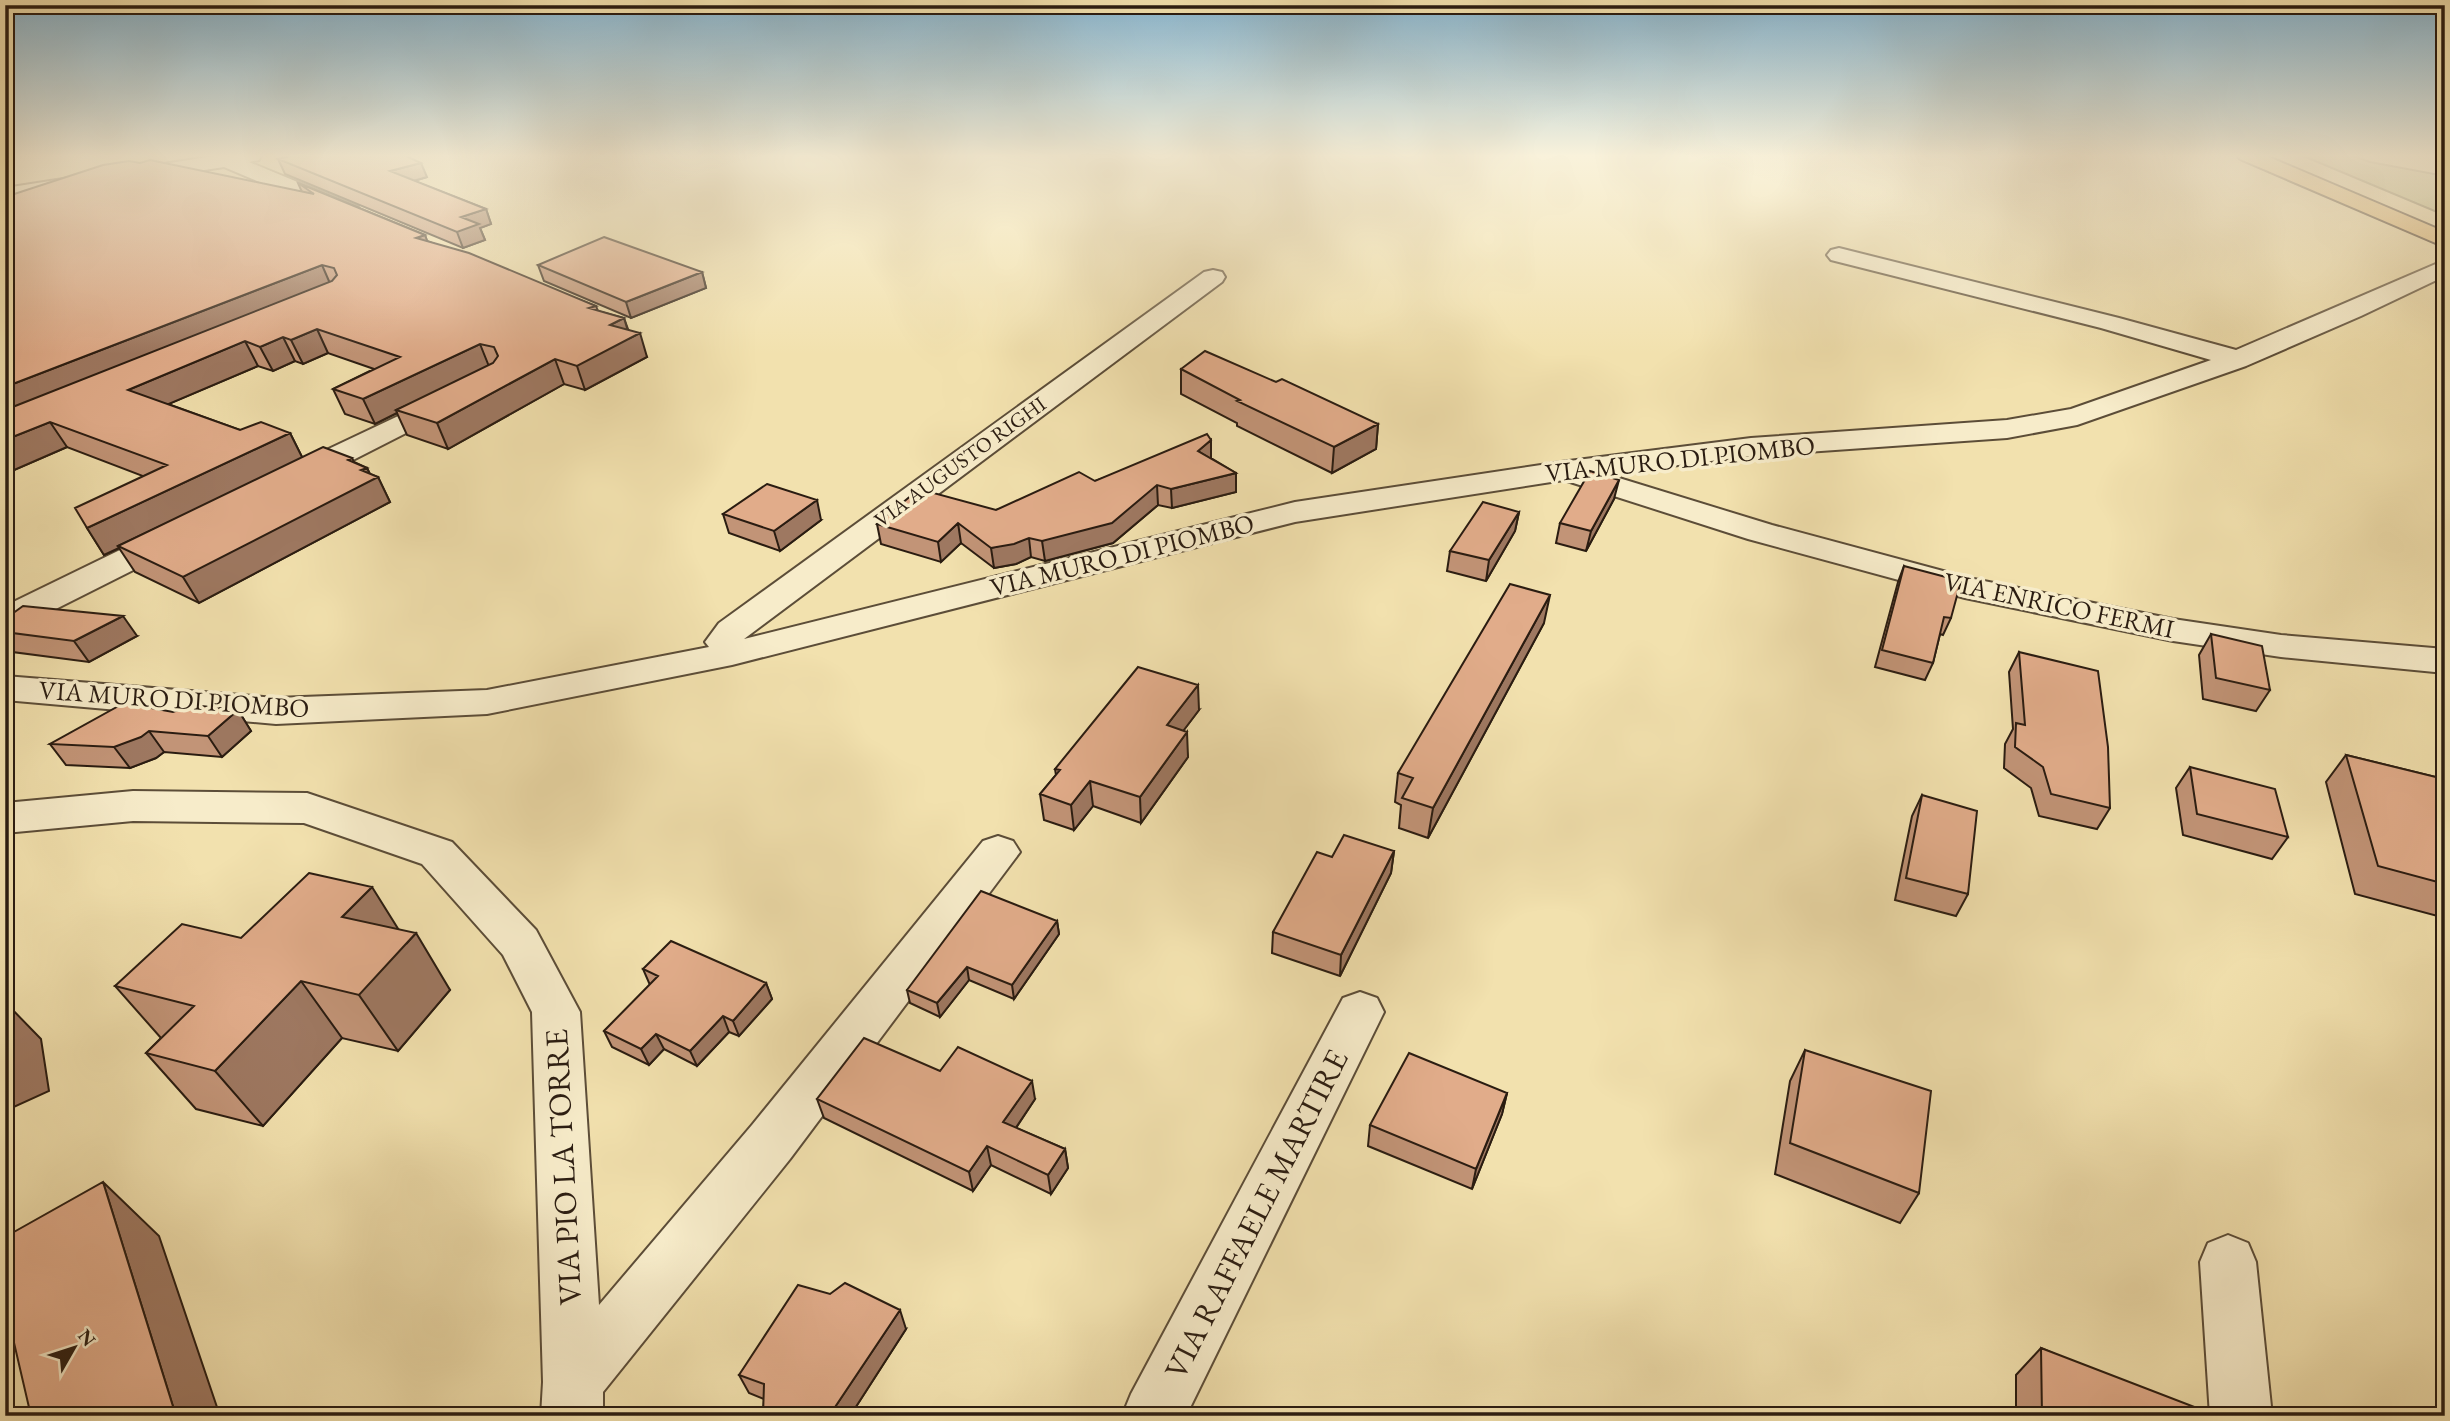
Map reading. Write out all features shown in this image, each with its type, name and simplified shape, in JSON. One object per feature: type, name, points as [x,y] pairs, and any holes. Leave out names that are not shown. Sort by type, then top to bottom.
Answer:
[{"type":"highway","points":[[2401,221],[2445,240]]},
{"type":"street","points":[[1839,255],[2149,334],[2236,360]]},
{"type":"street","name":"VIA MURO DI PIOMBO","points":[[5,688],[276,711],[487,702],[732,654],[1295,512],[1561,471],[1751,447],[2007,429],[2077,416],[2236,360],[2352,311],[2445,267]]},
{"type":"street","name":"VIA AUGUSTO RIGHI","points":[[732,654],[723,642],[732,631],[1213,277]]},
{"type":"street","points":[[267,490],[479,385]]},
{"type":"street","name":"VIA ENRICO FERMI","points":[[1561,471],[1760,532],[1991,594],[2173,630],[2281,646],[2445,661]]},
{"type":"street","points":[[5,620],[205,521]]},
{"type":"street","name":"VIA PIO LA TORRE","points":[[5,818],[133,806],[307,808],[437,853],[520,943],[556,1012],[572,1399]]},
{"type":"street","points":[[572,1399],[998,852]]},
{"type":"street","name":"VIA RAFFAELE MARTIRE","points":[[1153,1416],[1360,1012]]},
{"type":"street","points":[[2228,1262],[2241,1416]]},
{"type":"building","points":[[5,221],[392,221],[425,235],[416,238],[469,253],[596,306],[589,308],[624,318],[610,325],[640,333],[577,366],[555,359],[437,423],[396,410],[493,363],[498,356],[494,347],[480,344],[363,399],[333,389],[400,357],[317,329],[291,340],[283,337],[260,347],[245,341],[128,390],[240,430],[261,422],[290,433],[87,528],[75,508],[167,465],[50,422],[5,440],[5,410],[332,281],[337,275],[334,268],[322,265],[5,387]]},
{"type":"building","points":[[431,221],[472,221],[479,224],[457,232]]},
{"type":"building","points":[[604,237],[702,272],[626,302],[538,265]]},
{"type":"building","points":[[1205,351],[1276,382],[1282,379],[1378,424],[1334,447],[1237,401],[1240,400],[1181,369]]},
{"type":"building","points":[[1207,434],[1211,440],[1198,451],[1236,473],[1171,489],[1157,485],[1112,523],[1042,541],[1029,538],[991,548],[958,523],[938,542],[877,524],[919,489],[996,510],[1079,472],[1095,481]]},
{"type":"building","points":[[323,447],[352,458],[348,460],[367,468],[361,470],[378,477],[183,577],[118,546]]},
{"type":"building","points":[[1590,471],[1619,480],[1591,531],[1560,523]]},
{"type":"building","points":[[767,484],[817,500],[774,531],[723,514]]},
{"type":"building","points":[[1483,502],[1519,512],[1489,560],[1450,551]]},
{"type":"building","points":[[1904,566],[1961,581],[1951,618],[1944,617],[1933,663],[1882,650]]},
{"type":"building","points":[[1510,584],[1550,595],[1433,808],[1402,798],[1413,778],[1398,773]]},
{"type":"building","points":[[23,606],[123,616],[74,641],[5,632],[5,619]]},
{"type":"building","points":[[2211,634],[2262,646],[2270,690],[2216,678]]},
{"type":"building","points":[[2019,652],[2098,671],[2108,747],[2110,808],[2051,794],[2043,767],[2015,747],[2016,723],[2025,725]]},
{"type":"building","points":[[1138,667],[1198,685],[1167,725],[1187,732],[1140,797],[1090,781],[1071,805],[1040,794],[1060,770],[1055,769]]},
{"type":"building","points":[[124,703],[173,712],[192,705],[238,710],[208,736],[149,731],[141,737],[114,747],[50,744]]},
{"type":"building","points":[[2346,755],[2444,779],[2445,884],[2378,866]]},
{"type":"building","points":[[2190,767],[2275,789],[2288,837],[2197,814]]},
{"type":"building","points":[[1922,795],[1977,811],[1968,894],[1906,878]]},
{"type":"building","points":[[1344,835],[1394,851],[1341,955],[1273,932],[1317,852],[1332,857]]},
{"type":"building","points":[[309,873],[372,887],[342,917],[416,933],[359,995],[301,981],[215,1071],[146,1053],[194,1006],[115,986],[182,924],[241,938]]},
{"type":"building","points":[[981,891],[1057,921],[1012,985],[967,967],[937,1003],[907,990]]},
{"type":"building","points":[[671,941],[766,983],[733,1021],[723,1016],[690,1051],[656,1034],[641,1049],[604,1031],[658,976],[643,969]]},
{"type":"building","points":[[864,1038],[940,1071],[958,1047],[1032,1081],[1003,1122],[1065,1149],[1048,1175],[987,1146],[969,1172],[817,1099]]},
{"type":"building","points":[[1805,1050],[1931,1091],[1919,1193],[1790,1143]]},
{"type":"building","points":[[1409,1053],[1507,1093],[1476,1169],[1370,1125]]},
{"type":"building","points":[[103,1182],[176,1416],[31,1416],[5,1304],[5,1237]]},
{"type":"building","points":[[845,1283],[900,1310],[829,1416],[763,1416],[764,1384],[739,1375],[798,1285],[830,1294]]},
{"type":"building","points":[[2041,1348],[2197,1408],[2198,1416],[2042,1416]]}]
